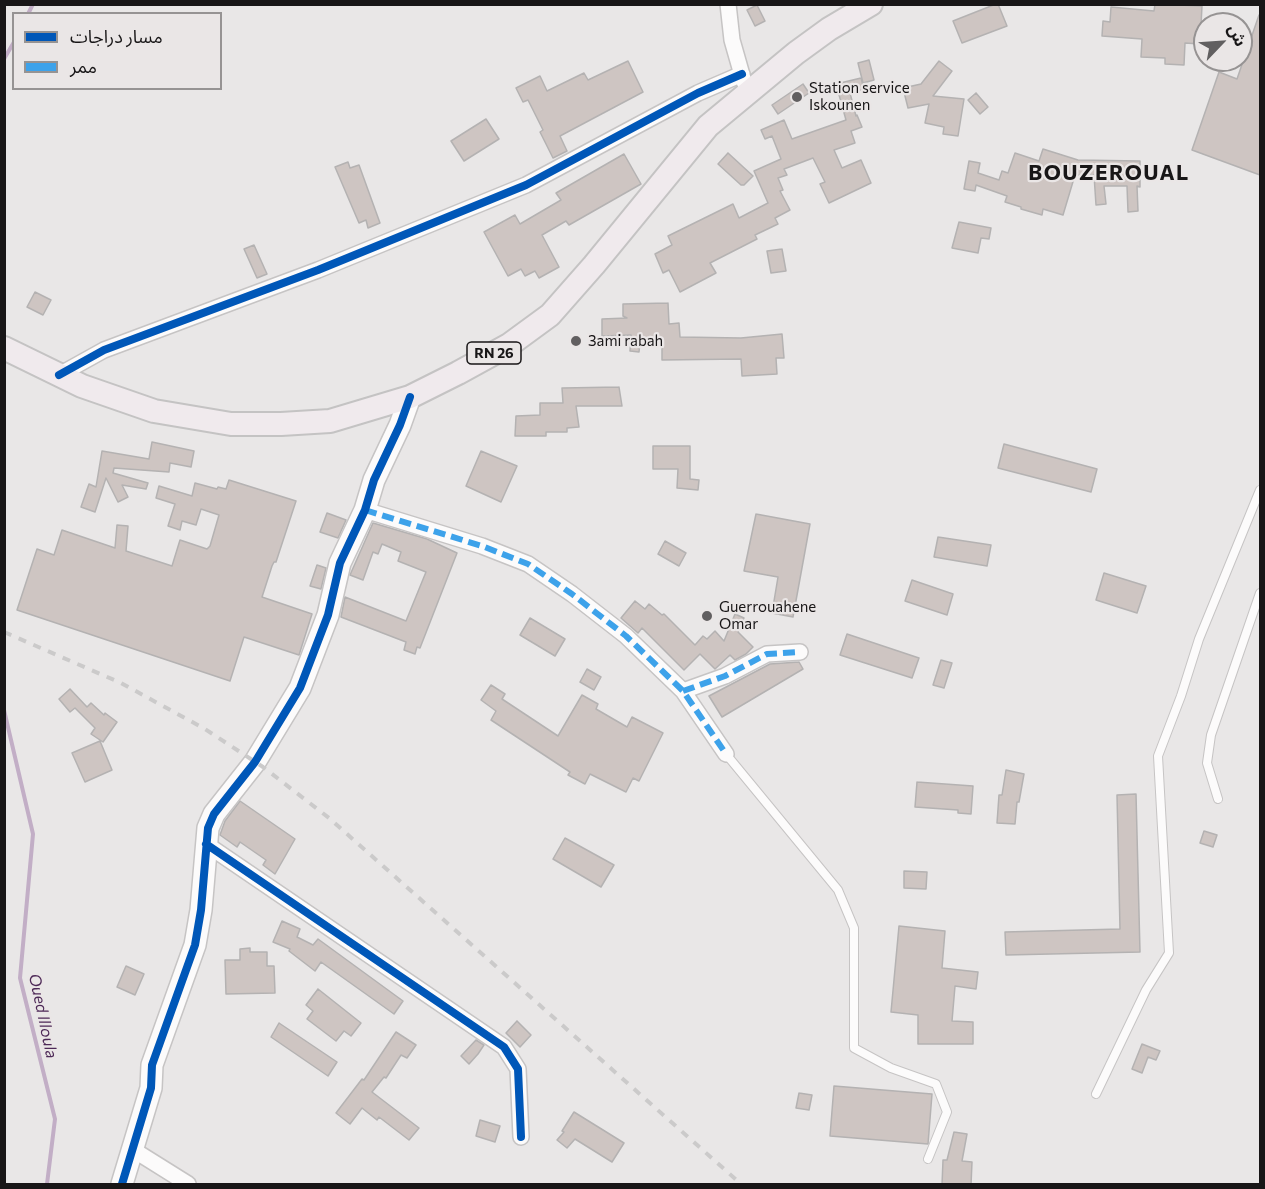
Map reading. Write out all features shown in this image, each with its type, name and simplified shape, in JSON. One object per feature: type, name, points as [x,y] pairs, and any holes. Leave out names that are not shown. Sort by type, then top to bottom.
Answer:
[{"type":"main road","name":"RN 26","points":[[4,348],[82,386],[154,411],[231,424],[330,421],[410,397],[509,345],[550,315],[744,84],[871,4]]},
{"type":"street","points":[[59,375],[104,350],[318,270],[526,185],[698,93],[744,84],[732,40],[728,4]]},
{"type":"street","points":[[122,1185],[151,1088],[152,1065],[195,945],[201,910],[208,828],[214,814],[255,762],[300,688],[328,615],[340,563],[365,510],[374,480],[400,425],[410,397]]},
{"type":"street","points":[[365,510],[482,546],[528,564],[572,594],[626,636],[683,692],[726,754]]},
{"type":"street","points":[[683,692],[725,676],[767,654],[800,652]]},
{"type":"street","points":[[206,844],[504,1047],[518,1070],[521,1137]]},
{"type":"street","points":[[132,1149],[188,1185]]},
{"type":"lane","points":[[1096,1094],[1146,990],[1169,953],[1158,756],[1181,696],[1199,639],[1260,490]]},
{"type":"lane","points":[[1218,799],[1208,763],[1211,735],[1260,593]]},
{"type":"lane","points":[[726,754],[838,890],[855,928],[854,1048],[891,1068],[936,1084],[947,1112],[928,1159]]},
{"type":"building","points":[[996,4],[1007,26],[962,43],[953,21]]},
{"type":"building","points":[[1155,4],[1202,6],[1202,12],[1193,12],[1193,44],[1185,43],[1184,65],[1165,64],[1165,58],[1141,57],[1142,39],[1102,36],[1103,21],[1110,22],[1111,7],[1154,11]]},
{"type":"building","points":[[757,5],[765,21],[755,26],[747,10]]},
{"type":"building","points":[[1259,15],[1260,175],[1192,150],[1219,72],[1237,79],[1239,72],[1253,72],[1253,32]]},
{"type":"building","points":[[869,60],[874,80],[863,83],[858,63]]},
{"type":"building","points":[[628,61],[643,92],[560,136],[567,151],[553,158],[540,132],[543,130],[528,100],[523,102],[516,88],[540,76],[547,91],[584,73],[588,80]]},
{"type":"building","points":[[939,61],[952,71],[933,96],[964,99],[958,136],[943,134],[944,127],[925,123],[929,104],[908,108],[903,88],[921,84]]},
{"type":"building","points":[[861,78],[864,89],[850,93],[856,116],[862,127],[851,131],[855,143],[834,150],[842,168],[861,160],[871,183],[829,203],[820,184],[825,182],[813,158],[784,169],[787,175],[778,178],[783,190],[780,191],[790,210],[775,218],[778,224],[755,235],[757,239],[710,263],[716,273],[680,292],[669,270],[663,273],[655,254],[672,245],[668,236],[733,204],[739,218],[768,203],[754,171],[781,159],[772,136],[765,139],[761,130],[784,120],[792,139],[846,120],[836,84]]},
{"type":"building","points":[[803,84],[809,93],[778,114],[772,105]]},
{"type":"building","points":[[976,93],[988,107],[980,114],[968,100]]},
{"type":"building","points":[[486,119],[499,139],[464,161],[451,141]]},
{"type":"building","points":[[1043,149],[1078,160],[1140,161],[1140,187],[1137,186],[1138,211],[1128,212],[1127,186],[1104,186],[1106,204],[1096,205],[1094,175],[1075,175],[1063,215],[1043,209],[1042,215],[1021,209],[1021,207],[1005,202],[1007,196],[976,185],[975,191],[964,189],[969,161],[980,163],[978,173],[999,180],[1002,171],[1008,173],[1015,153],[1039,161]]},
{"type":"building","points":[[728,153],[753,176],[744,185],[741,185],[718,164]]},
{"type":"building","points":[[624,154],[641,184],[569,225],[566,221],[542,235],[559,267],[539,278],[535,271],[525,276],[521,269],[508,276],[484,232],[515,215],[520,224],[561,200],[556,193]]},
{"type":"building","points":[[348,162],[350,168],[359,165],[380,223],[368,228],[366,220],[359,223],[335,167]]},
{"type":"building","points":[[959,222],[991,228],[989,239],[981,238],[978,253],[952,248]]},
{"type":"building","points":[[254,245],[267,274],[257,278],[244,249]]},
{"type":"building","points":[[782,249],[786,271],[771,273],[767,251]]},
{"type":"building","points":[[35,292],[51,300],[43,315],[27,307]]},
{"type":"building","points":[[668,303],[669,324],[679,323],[680,337],[741,338],[782,334],[784,358],[776,358],[777,374],[742,376],[741,359],[662,360],[662,343],[640,342],[639,352],[630,351],[631,335],[602,336],[602,319],[627,318],[623,316],[623,304]]},
{"type":"building","points":[[619,387],[622,406],[576,406],[579,427],[567,428],[567,432],[546,432],[546,436],[515,436],[516,416],[540,415],[540,403],[563,403],[562,388]]},
{"type":"building","points":[[152,442],[194,451],[191,467],[170,463],[169,472],[114,468],[113,473],[148,483],[146,489],[122,485],[128,497],[118,502],[106,478],[95,512],[81,507],[89,484],[96,487],[102,451],[149,459]]},
{"type":"building","points":[[1004,444],[1097,469],[1091,492],[998,468]]},
{"type":"building","points":[[653,446],[690,446],[690,479],[699,480],[698,490],[677,488],[678,469],[653,469]]},
{"type":"building","points":[[481,451],[517,466],[501,502],[466,486]]},
{"type":"building","points":[[229,480],[296,501],[262,597],[312,614],[299,655],[244,637],[230,681],[17,610],[37,549],[54,555],[62,530],[115,548],[117,525],[128,526],[126,551],[172,566],[180,540],[207,549],[210,546],[219,515],[201,509],[196,525],[182,521],[180,530],[168,526],[175,504],[156,498],[159,486],[192,496],[195,483],[226,489]]},
{"type":"building","points":[[327,513],[346,520],[338,538],[320,532]]},
{"type":"building","points":[[756,514],[810,524],[793,617],[772,613],[778,577],[744,571]]},
{"type":"building","points":[[373,523],[427,539],[457,553],[420,648],[417,647],[415,654],[404,650],[406,642],[341,617],[345,597],[406,621],[426,572],[398,561],[401,552],[382,544],[378,554],[373,552],[363,580],[350,575]]},
{"type":"building","points":[[938,537],[991,545],[987,566],[934,557]]},
{"type":"building","points":[[665,541],[686,553],[679,566],[658,554]]},
{"type":"building","points":[[317,565],[326,568],[321,589],[310,586]]},
{"type":"building","points":[[1104,573],[1146,586],[1137,613],[1096,600]]},
{"type":"building","points":[[912,580],[953,594],[947,615],[905,601]]},
{"type":"building","points":[[635,601],[645,609],[649,604],[662,615],[664,614],[695,645],[703,636],[707,639],[715,631],[724,641],[735,614],[744,618],[738,632],[753,647],[735,660],[730,655],[715,669],[700,654],[684,670],[642,628],[638,633],[621,618]]},
{"type":"building","points":[[530,618],[565,639],[555,656],[520,635]]},
{"type":"building","points":[[847,634],[919,658],[912,678],[840,655]]},
{"type":"building","points":[[941,660],[952,663],[944,688],[933,685]]},
{"type":"building","points":[[799,662],[803,669],[722,717],[709,696],[770,664]]},
{"type":"building","points":[[587,669],[601,677],[594,690],[580,682]]},
{"type":"building","points":[[491,685],[505,694],[502,699],[558,736],[582,695],[598,704],[596,709],[627,727],[632,717],[663,733],[639,781],[633,778],[626,792],[590,774],[585,784],[568,775],[570,772],[491,720],[496,711],[481,700]]},
{"type":"building","points":[[70,689],[87,707],[91,703],[104,715],[105,713],[117,722],[103,742],[91,734],[95,728],[75,708],[70,712],[59,699]]},
{"type":"building","points":[[100,741],[112,770],[85,782],[72,753]]},
{"type":"building","points":[[1006,770],[1024,774],[1019,802],[1017,802],[1015,824],[997,823],[999,795],[1002,795]]},
{"type":"building","points":[[917,782],[973,786],[971,814],[958,813],[958,810],[915,807]]},
{"type":"building","points":[[1136,794],[1140,952],[1006,955],[1005,932],[1120,929],[1117,795]]},
{"type":"building","points":[[240,801],[295,839],[275,874],[263,865],[266,860],[240,842],[237,847],[220,835],[225,821]]},
{"type":"building","points":[[1204,831],[1217,835],[1213,847],[1200,843]]},
{"type":"building","points":[[565,838],[614,865],[601,887],[553,859]]},
{"type":"building","points":[[904,871],[927,872],[926,889],[904,888]]},
{"type":"building","points":[[282,921],[300,929],[297,937],[313,945],[318,939],[403,1001],[394,1014],[321,962],[315,971],[289,951],[290,949],[273,942]]},
{"type":"building","points":[[899,926],[945,931],[942,968],[978,972],[976,989],[955,986],[952,1021],[973,1022],[973,1044],[918,1044],[918,1015],[891,1012]]},
{"type":"building","points":[[250,948],[250,952],[267,952],[267,966],[274,966],[275,993],[226,994],[225,960],[240,960],[240,949]]},
{"type":"building","points":[[126,966],[144,974],[135,995],[117,987]]},
{"type":"building","points":[[318,989],[361,1023],[351,1036],[344,1031],[336,1041],[307,1019],[313,1011],[306,1005]]},
{"type":"building","points":[[517,1021],[531,1035],[520,1047],[506,1033]]},
{"type":"building","points":[[279,1023],[337,1062],[328,1076],[271,1037]]},
{"type":"building","points":[[396,1032],[416,1045],[407,1058],[401,1055],[386,1078],[384,1077],[372,1092],[419,1128],[409,1140],[379,1117],[377,1120],[362,1108],[350,1124],[336,1113],[362,1079],[364,1080]]},
{"type":"building","points":[[476,1040],[484,1045],[469,1064],[461,1056]]},
{"type":"building","points":[[1142,1044],[1160,1051],[1156,1060],[1148,1057],[1142,1073],[1132,1069]]},
{"type":"building","points":[[834,1086],[932,1094],[928,1144],[830,1136]]},
{"type":"building","points":[[799,1093],[812,1095],[809,1110],[796,1108]]},
{"type":"building","points":[[574,1112],[624,1143],[612,1162],[575,1139],[567,1148],[557,1140],[564,1132],[562,1131]]},
{"type":"building","points":[[480,1120],[500,1126],[495,1142],[476,1136]]},
{"type":"building","points":[[954,1132],[967,1134],[962,1161],[972,1162],[971,1185],[942,1185],[943,1160],[947,1160]]},
{"type":"waterway","name":"Oued Illoula","points":[[29,12],[33,4]]},
{"type":"waterway","name":"Oued Illoula","points":[[4,59],[12,45]]},
{"type":"waterway","name":"Oued Illoula","points":[[4,172],[4,187]]},
{"type":"waterway","name":"Oued Illoula","points":[[4,710],[33,834],[20,978],[55,1119],[47,1184]]},
{"type":"railway","points":[[4,632],[121,683],[205,729],[263,767],[329,818],[741,1184]]},
{"type":"marked path","points":[[365,510],[482,546],[528,564],[572,594],[626,636],[683,691],[726,754]]},
{"type":"marked path","points":[[683,691],[725,676],[767,654],[800,652]]},
{"type":"cycle path","points":[[59,375],[104,350],[318,270],[526,185],[698,93],[742,74]]},
{"type":"cycle path","points":[[122,1184],[151,1088],[152,1065],[195,945],[201,910],[208,828],[214,814],[255,762],[300,688],[328,615],[340,563],[365,510],[374,480],[400,425],[410,397]]},
{"type":"cycle path","points":[[206,844],[504,1047],[518,1069],[521,1137]]},
{"type":"place","name":"Station service Iskounen","points":[[797,97]]},
{"type":"place","name":"3ami rabah","points":[[576,341]]},
{"type":"place","name":"Guerrouahene Omar","points":[[707,616]]},
{"type":"district","name":"BOUZEROUAL","points":[[1109,173]]}]
